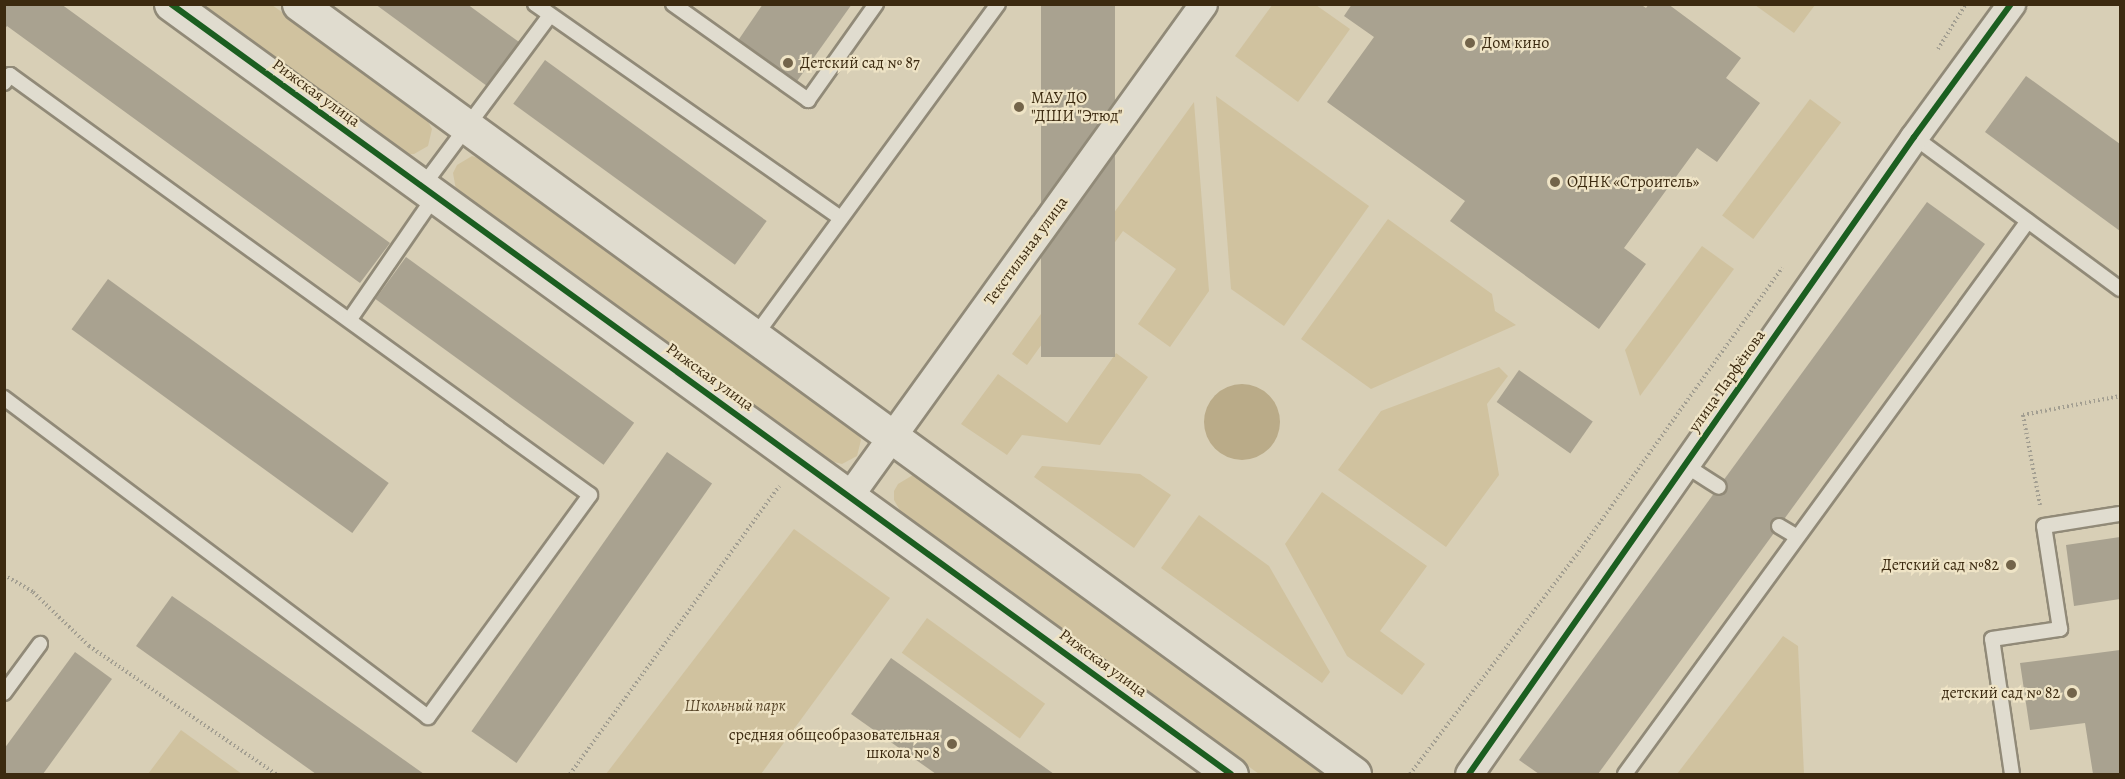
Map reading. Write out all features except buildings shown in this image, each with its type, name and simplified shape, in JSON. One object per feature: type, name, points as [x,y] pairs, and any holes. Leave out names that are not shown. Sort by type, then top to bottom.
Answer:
[{"type":"street","name":"Рижская улица","points":[[171,4],[1231,774]]},
{"type":"street","points":[[299,4],[1354,774]]},
{"type":"street","name":"Текстильная улица","points":[[849,496],[1203,4]]},
{"type":"street","name":"улица Парфёнова","points":[[1469,774],[1914,137],[2012,4]]},
{"type":"lane","points":[[535,4],[841,218]]},
{"type":"lane","points":[[673,4],[808,100],[876,4]]},
{"type":"lane","points":[[755,336],[998,4]]},
{"type":"lane","points":[[350,319],[466,126],[550,15]]},
{"type":"lane","points":[[4,83],[10,75],[590,495],[428,717],[4,398]]},
{"type":"lane","points":[[1914,137],[2121,289]]},
{"type":"lane","points":[[1625,774],[2028,221]]},
{"type":"lane","points":[[1685,465],[1719,487]]},
{"type":"lane","points":[[2012,774],[1992,639],[2060,629],[2044,526],[2121,514]]},
{"type":"lane","points":[[1779,526],[1797,537]]},
{"type":"lane","points":[[4,693],[40,644]]},
{"type":"path","points":[[1932,56],[1966,4]]},
{"type":"path","points":[[1410,774],[1583,546],[1789,258]]},
{"type":"path","points":[[2044,526],[2023,415],[2121,396]]},
{"type":"path","points":[[570,774],[799,459]]},
{"type":"path","points":[[4,575],[33,592],[89,646],[276,774]]},
{"type":"green space","points":[[1273,4],[1316,5],[1350,29],[1298,102],[1235,56]]},
{"type":"green space","points":[[196,5],[272,5],[424,114],[432,129],[428,146],[414,154],[405,154]]},
{"type":"green space","points":[[1755,5],[1815,5],[1794,33]]},
{"type":"green space","points":[[1216,96],[1369,206],[1284,326],[1231,289]]},
{"type":"green space","points":[[1810,99],[1841,122],[1753,239],[1722,216]]},
{"type":"green space","points":[[1194,102],[1209,291],[1170,347],[1138,324],[1176,269],[1123,231],[1027,365],[1012,354]]},
{"type":"green space","points":[[472,156],[488,161],[858,431],[861,440],[857,456],[842,464],[826,460],[462,196],[456,190],[453,173],[457,165]]},
{"type":"green space","points":[[1388,219],[1492,294],[1495,311],[1516,325],[1371,389],[1301,339]]},
{"type":"green space","points":[[1702,246],[1734,269],[1640,396],[1625,350]]},
{"type":"green space","points":[[1116,353],[1148,377],[1100,445],[1022,435],[1007,455],[961,424],[998,374],[1067,423]]},
{"type":"green space","points":[[1499,367],[1508,376],[1487,404],[1499,475],[1446,547],[1338,470],[1381,411]]},
{"type":"green space","points":[[1042,466],[1140,474],[1171,495],[1134,548],[1034,477]]},
{"type":"green space","points":[[913,475],[921,476],[1335,774],[1259,774],[902,514],[894,500],[894,491],[898,484]]},
{"type":"green space","points":[[1322,492],[1427,566],[1380,631],[1425,664],[1402,695],[1347,656],[1285,544]]},
{"type":"green space","points":[[1199,515],[1269,566],[1330,672],[1322,683],[1161,568]]},
{"type":"green space","name":"Школьный парк","points":[[794,529],[890,598],[761,774],[606,774]]},
{"type":"green space","points":[[927,618],[1045,704],[1020,739],[902,653]]},
{"type":"green space","points":[[1783,636],[1798,646],[1804,774],[1677,774]]},
{"type":"green space","points":[[181,730],[242,774],[148,774]]},
{"type":"shaded area","points":[[1242,384],[1257,387],[1269,395],[1277,407],[1280,422],[1277,437],[1269,449],[1257,457],[1242,460],[1227,457],[1215,449],[1207,437],[1204,422],[1207,407],[1215,395],[1227,387]]},
{"type":"cycle path","points":[[171,4],[1231,774]]},
{"type":"cycle path","points":[[1469,774],[1914,137],[2011,4]]},
{"type":"place","name":"Дом кино","points":[[1470,43]]},
{"type":"place","name":"Детский сад № 87","points":[[788,63]]},
{"type":"place","name":"МАУ ДО \"ДШИ \"Этюд\"","points":[[1019,107]]},
{"type":"place","name":"ОДНК «Строитель»","points":[[1555,182]]},
{"type":"place","name":"Детский сад №82","points":[[2011,565]]},
{"type":"place","name":"детский сад № 82","points":[[2072,693]]},
{"type":"place","name":"средняя общеобразовательная школа № 8","points":[[952,744]]}]
